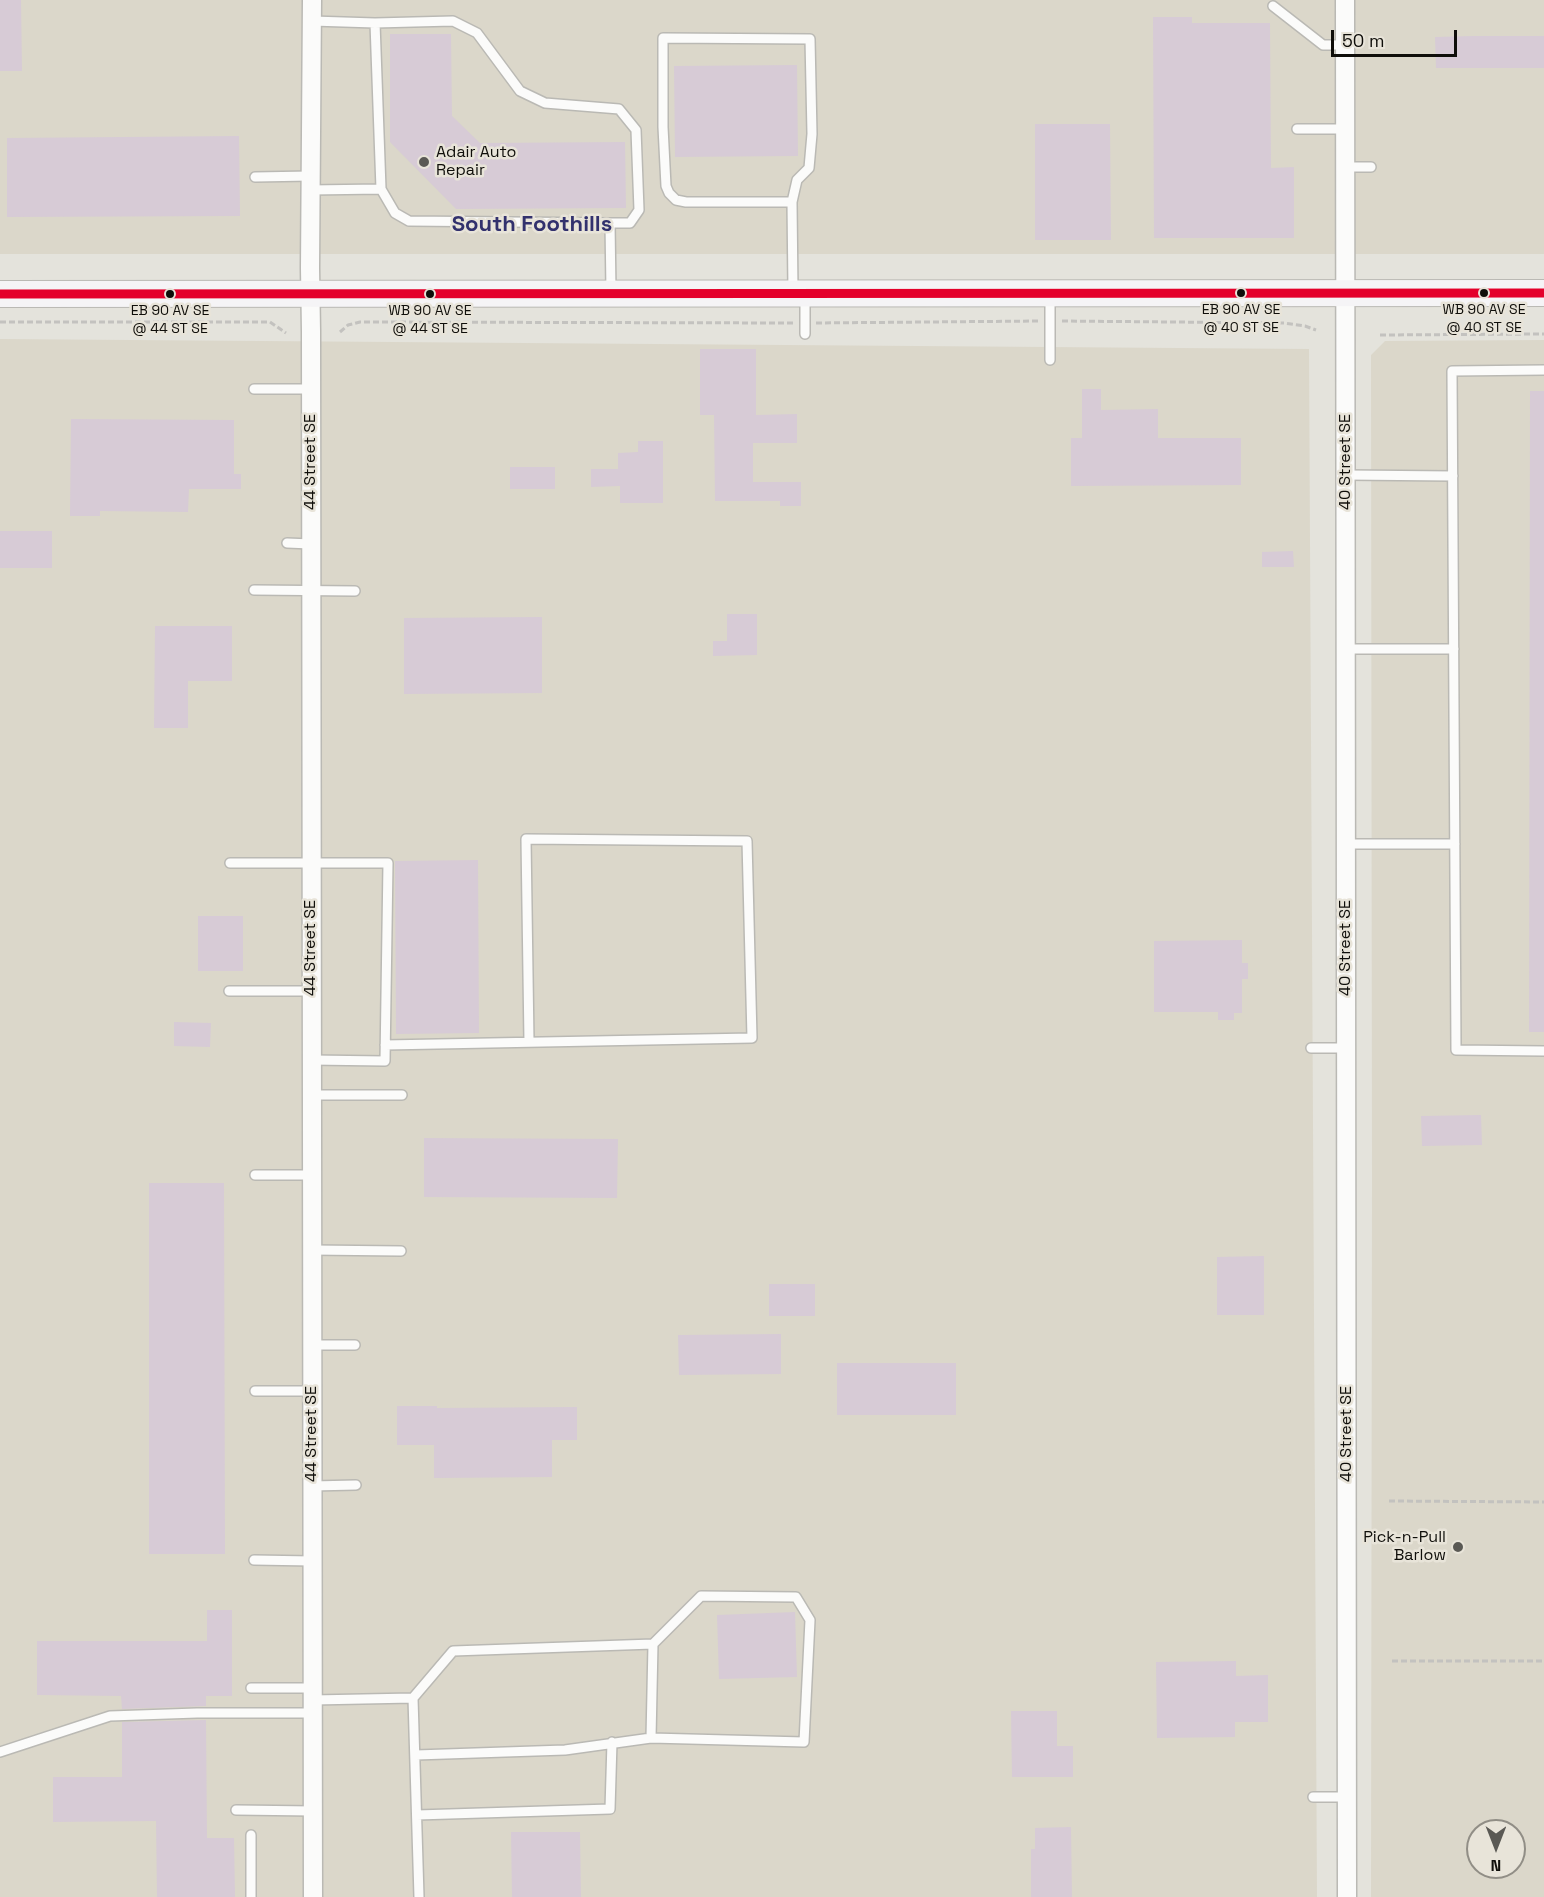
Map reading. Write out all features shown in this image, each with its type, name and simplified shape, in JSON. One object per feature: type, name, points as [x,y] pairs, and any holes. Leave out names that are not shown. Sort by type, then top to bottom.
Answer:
[{"type":"street","name":"44 Street SE","points":[[312,0],[310,183],[313,1897]]},
{"type":"street","name":"40 Street SE","points":[[1345,0],[1347,1897]]},
{"type":"street","points":[[0,294],[1544,293]]},
{"type":"lane","points":[[1273,6],[1323,45],[1345,45]]},
{"type":"lane","points":[[312,21],[375,23],[453,21],[477,33],[520,91],[545,103],[619,109],[636,130],[639,210],[630,223],[409,221],[395,213],[381,189],[375,23]]},
{"type":"lane","points":[[792,202],[686,202],[676,200],[669,193],[666,186],[663,127],[663,38],[810,39],[812,134],[809,168],[797,180],[792,202],[799,293],[806,323],[806,334]]},
{"type":"lane","points":[[1297,129],[1345,129]]},
{"type":"lane","points":[[1345,167],[1371,167]]},
{"type":"lane","points":[[255,177],[381,189]]},
{"type":"lane","points":[[610,224],[611,293]]},
{"type":"lane","points":[[1050,293],[1050,360]]},
{"type":"lane","points":[[1544,369],[1452,371],[1456,1050],[1544,1051]]},
{"type":"lane","points":[[254,389],[311,390]]},
{"type":"lane","points":[[1346,475],[1453,476]]},
{"type":"lane","points":[[287,543],[311,544]]},
{"type":"lane","points":[[254,590],[355,591]]},
{"type":"lane","points":[[1346,649],[1454,649]]},
{"type":"lane","points":[[385,1045],[752,1038],[747,841],[526,839],[529,1042]]},
{"type":"lane","points":[[1346,844],[1455,844]]},
{"type":"lane","points":[[230,863],[388,863],[385,1061],[311,1060]]},
{"type":"lane","points":[[229,991],[311,991]]},
{"type":"lane","points":[[1311,1048],[1346,1048]]},
{"type":"lane","points":[[311,1095],[402,1095]]},
{"type":"lane","points":[[255,1175],[312,1175]]},
{"type":"lane","points":[[312,1250],[401,1251]]},
{"type":"lane","points":[[312,1345],[355,1345]]},
{"type":"lane","points":[[255,1391],[312,1391]]},
{"type":"lane","points":[[312,1486],[356,1485]]},
{"type":"lane","points":[[254,1560],[312,1561]]},
{"type":"lane","points":[[416,1755],[565,1750],[651,1738],[804,1742],[810,1620],[796,1597],[701,1596],[653,1644],[453,1651],[413,1698],[419,1897]]},
{"type":"lane","points":[[651,1738],[653,1644]]},
{"type":"lane","points":[[251,1688],[313,1701]]},
{"type":"lane","points":[[0,1752],[110,1716],[197,1713],[313,1701],[413,1698]]},
{"type":"lane","points":[[417,1815],[610,1809],[612,1742]]},
{"type":"lane","points":[[1312,1797],[1347,1797]]},
{"type":"lane","points":[[236,1810],[313,1811]]},
{"type":"lane","points":[[251,1835],[251,1897]]},
{"type":"path","points":[[340,332],[360,322],[1050,321],[1284,323],[1316,330]]},
{"type":"path","points":[[0,322],[270,322],[286,333]]},
{"type":"path","points":[[1380,335],[1544,334]]},
{"type":"path","points":[[1389,1501],[1544,1502]]},
{"type":"path","points":[[1392,1660],[1544,1661]]},
{"type":"shaded area","points":[[0,0],[1544,0],[1544,254],[0,254]]},
{"type":"shaded area","points":[[0,339],[1309,349],[1317,1897],[0,1897]]},
{"type":"shaded area","points":[[1544,340],[1544,1897],[1371,1897],[1371,355],[1385,341]]},
{"type":"building","points":[[0,0],[21,0],[22,71],[0,71]]},
{"type":"building","points":[[1153,17],[1192,17],[1192,23],[1270,23],[1271,168],[1294,167],[1294,238],[1154,238]]},
{"type":"building","points":[[390,34],[451,34],[452,116],[480,143],[625,142],[626,208],[456,209],[390,142]]},
{"type":"building","points":[[1544,36],[1544,68],[1436,68],[1435,37]]},
{"type":"building","points":[[797,65],[798,156],[675,157],[674,66]]},
{"type":"building","points":[[1035,124],[1110,124],[1111,240],[1035,240]]},
{"type":"building","points":[[239,136],[240,216],[7,217],[7,138]]},
{"type":"building","points":[[700,349],[756,349],[756,415],[797,414],[797,443],[753,443],[753,482],[801,482],[801,506],[780,506],[780,501],[715,501],[714,415],[700,415]]},
{"type":"building","points":[[1082,389],[1101,389],[1101,410],[1158,409],[1158,438],[1241,438],[1241,485],[1071,486],[1071,438],[1082,438]]},
{"type":"building","points":[[1530,391],[1544,391],[1544,1032],[1529,1032]]},
{"type":"building","points":[[71,419],[234,420],[234,474],[241,474],[241,489],[189,489],[188,512],[100,511],[100,516],[70,516]]},
{"type":"building","points":[[638,441],[663,441],[663,503],[620,503],[620,486],[591,487],[591,469],[618,469],[618,453],[638,452]]},
{"type":"building","points":[[510,467],[555,467],[555,489],[510,489]]},
{"type":"building","points":[[0,531],[52,531],[52,568],[0,568]]},
{"type":"building","points":[[1293,551],[1294,567],[1262,567],[1262,552]]},
{"type":"building","points":[[727,614],[757,614],[757,655],[713,656],[713,641],[727,641]]},
{"type":"building","points":[[542,617],[542,693],[404,694],[404,618]]},
{"type":"building","points":[[155,626],[232,626],[232,681],[188,681],[188,728],[154,728]]},
{"type":"building","points":[[478,860],[479,1033],[396,1034],[395,861]]},
{"type":"building","points":[[198,916],[243,916],[243,971],[198,971]]},
{"type":"building","points":[[1242,940],[1242,963],[1248,963],[1248,979],[1242,979],[1242,1013],[1234,1013],[1234,1020],[1218,1020],[1218,1012],[1154,1012],[1154,941]]},
{"type":"building","points":[[174,1022],[211,1023],[210,1047],[174,1046]]},
{"type":"building","points":[[1481,1115],[1482,1145],[1422,1146],[1421,1116]]},
{"type":"building","points":[[424,1138],[618,1139],[617,1198],[424,1197]]},
{"type":"building","points":[[149,1183],[224,1183],[225,1554],[149,1554]]},
{"type":"building","points":[[1264,1256],[1264,1315],[1217,1315],[1217,1257]]},
{"type":"building","points":[[769,1284],[815,1284],[815,1316],[769,1316]]},
{"type":"building","points":[[781,1334],[781,1374],[679,1375],[678,1335]]},
{"type":"building","points":[[837,1363],[956,1363],[956,1415],[837,1415]]},
{"type":"building","points":[[397,1406],[577,1407],[577,1440],[552,1440],[552,1477],[434,1478],[434,1445],[397,1445]]},
{"type":"building","points":[[207,1610],[232,1610],[232,1696],[206,1696],[206,1706],[122,1709],[121,1696],[37,1695],[37,1641],[207,1641]]},
{"type":"building","points":[[795,1612],[797,1677],[719,1679],[717,1615]]},
{"type":"building","points":[[1236,1661],[1236,1676],[1268,1675],[1268,1722],[1235,1722],[1235,1737],[1157,1738],[1156,1662]]},
{"type":"building","points":[[1011,1711],[1057,1711],[1057,1746],[1073,1746],[1073,1777],[1012,1777]]},
{"type":"building","points":[[206,1720],[207,1838],[234,1838],[235,1897],[157,1897],[156,1821],[53,1822],[53,1777],[122,1777],[122,1722]]},
{"type":"building","points":[[1071,1827],[1072,1897],[1031,1897],[1031,1849],[1035,1849],[1035,1828]]},
{"type":"building","points":[[511,1832],[580,1832],[581,1897],[512,1897]]},
{"type":"transit line","points":[[0,294],[1544,293]]},
{"type":"place","name":"Adair Auto Repair","points":[[424,162]]},
{"type":"place","name":"EB 90 AV SE @ 40 ST SE","points":[[1241,293]]},
{"type":"place","name":"WB 90 AV SE @ 40 ST SE","points":[[1484,293]]},
{"type":"place","name":"EB 90 AV SE @ 44 ST SE","points":[[170,294]]},
{"type":"place","name":"WB 90 AV SE @ 44 ST SE","points":[[430,294]]},
{"type":"place","name":"Pick-n-Pull Barlow","points":[[1458,1547]]},
{"type":"district","name":"South Foothills","points":[[532,225]]}]
